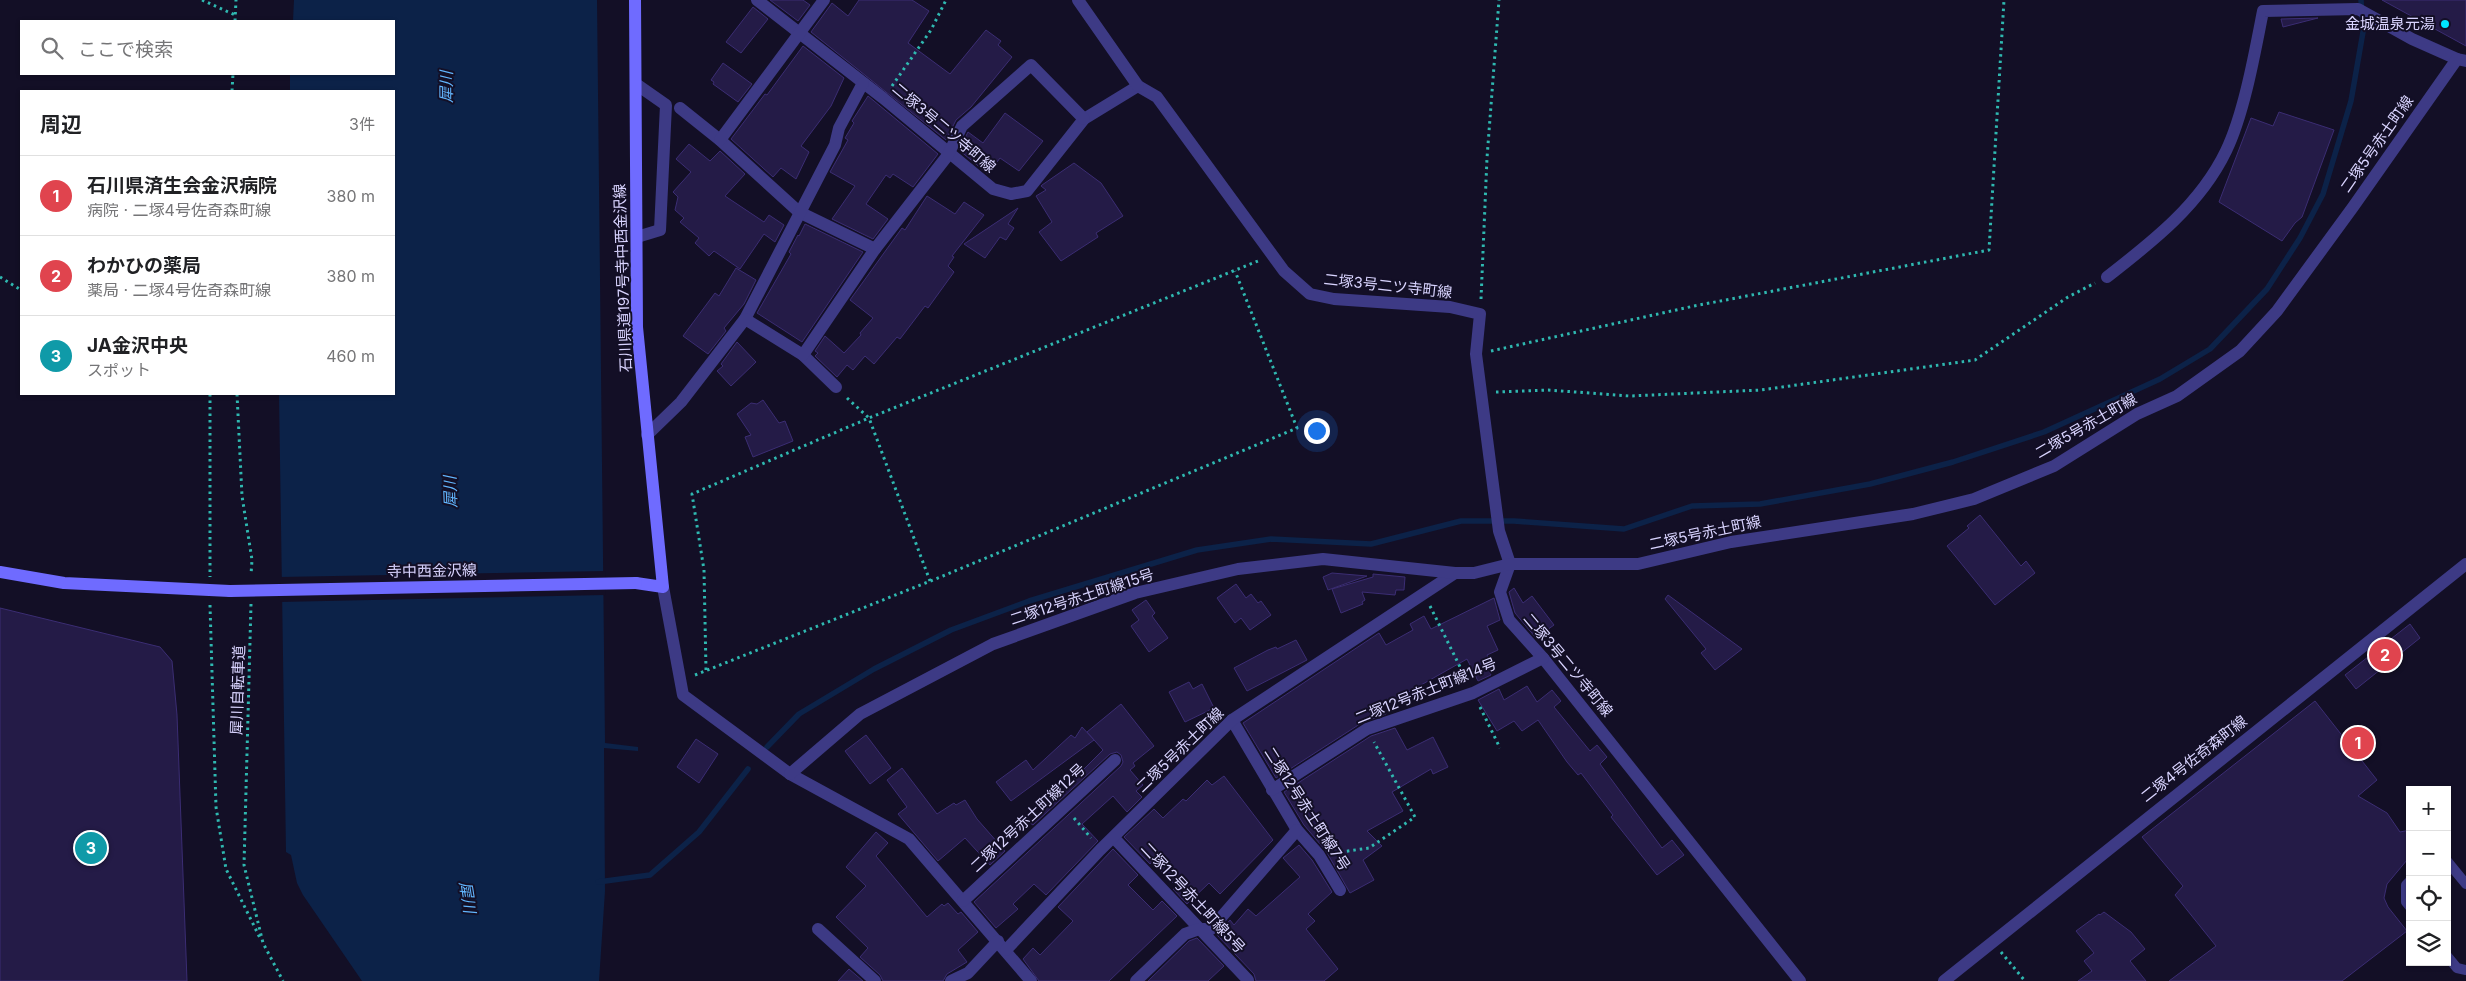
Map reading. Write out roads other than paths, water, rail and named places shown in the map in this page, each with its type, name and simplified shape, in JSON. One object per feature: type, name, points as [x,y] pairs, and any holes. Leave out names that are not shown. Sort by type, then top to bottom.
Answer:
[{"type":"main road","name":"石川県道197号寺中西金沢線","points":[[635,0],[637,327],[663,587]]},
{"type":"main road","name":"寺中西金沢線","points":[[0,572],[64,583],[230,591],[636,583],[663,587]]},
{"type":"street","name":"二塚3号二ツ寺町線","points":[[757,0],[883,98],[948,155],[993,189],[1011,194],[1026,191],[1084,119],[1138,86],[1158,97],[1272,255],[1284,270],[1310,294],[1334,299],[1450,307],[1480,314],[1476,354],[1499,531],[1510,564],[1500,592],[1509,620],[1543,658],[1800,981]]},
{"type":"street","points":[[720,140],[824,0]]},
{"type":"street","points":[[1078,0],[1138,86]]},
{"type":"street","points":[[2106,277],[2168,228],[2202,190],[2226,151],[2238,116],[2262,6],[2358,8],[2412,38],[2461,60]]},
{"type":"street","name":"二塚5号赤土町線","points":[[1510,564],[1638,564],[1732,542],[1914,514],[1974,499],[2054,466],[2137,414],[2177,396],[2240,351],[2282,303],[2461,60]]},
{"type":"street","points":[[803,355],[875,249],[948,155],[962,126],[1031,65],[1084,119]]},
{"type":"street","points":[[647,435],[681,402],[745,319],[835,145],[839,128],[863,83]]},
{"type":"street","points":[[636,84],[666,106],[660,230],[637,237]]},
{"type":"street","points":[[680,108],[720,140],[799,212],[875,249]]},
{"type":"street","points":[[745,319],[803,355],[836,387]]},
{"type":"street","name":"二塚12号赤土町線15号","points":[[790,774],[860,714],[885,700],[993,644],[1135,593],[1238,569],[1323,559],[1455,573],[1474,573],[1510,564]]},
{"type":"street","name":"二塚4号佐奇森町線","points":[[1944,981],[2466,564]]},
{"type":"street","name":"二塚5号赤土町線","points":[[951,981],[968,973],[1002,945],[1114,838],[1232,720],[1455,573]]},
{"type":"street","points":[[663,587],[683,695],[790,774],[909,839],[1031,981]]},
{"type":"street","name":"二塚12号赤土町線14号","points":[[1272,790],[1367,729],[1473,693],[1543,658]]},
{"type":"street","name":"二塚12号赤土町線7号","points":[[1232,720],[1297,830],[1319,855],[1340,890]]},
{"type":"street","name":"二塚12号赤土町線12号","points":[[963,901],[1115,760]]},
{"type":"street","points":[[1136,981],[1185,934],[1199,929],[1212,929],[1297,830]]},
{"type":"street","name":"二塚12号赤土町線5号","points":[[1114,838],[1248,980]]},
{"type":"street","points":[[818,929],[875,981]]},
{"type":"lane","points":[[2451,865],[2466,884]]},
{"type":"lane","points":[[2451,961],[2457,968],[2466,970]]},
{"type":"water","name":"犀川","points":[[294,0],[597,0],[605,743],[638,747],[638,751],[604,748],[605,891],[599,981],[362,981],[303,895],[297,883],[291,855],[286,852],[279,395],[395,395],[395,90],[290,90],[290,75],[395,75],[395,20],[293,20]]},
{"type":"waterway","points":[[767,747],[799,714],[874,669],[951,630],[1029,601],[1197,550],[1271,539],[1371,544],[1461,521],[1514,521],[1624,529],[1692,506],[1760,504],[1870,484],[1953,462],[2044,432],[2160,379],[2210,349],[2267,289],[2300,238],[2323,194],[2351,101],[2363,32],[2361,0]]},
{"type":"waterway","points":[[598,882],[650,875],[699,832],[748,769]]},
{"type":"place","name":"金城温泉元湯","points":[[2445,24]]},
{"type":"place","name":"わかひの薬局","points":[[2385,655]]},
{"type":"place","name":"石川県済生会金沢病院","points":[[2358,743]]},
{"type":"place","name":"JA金沢中央","points":[[91,848]]}]
